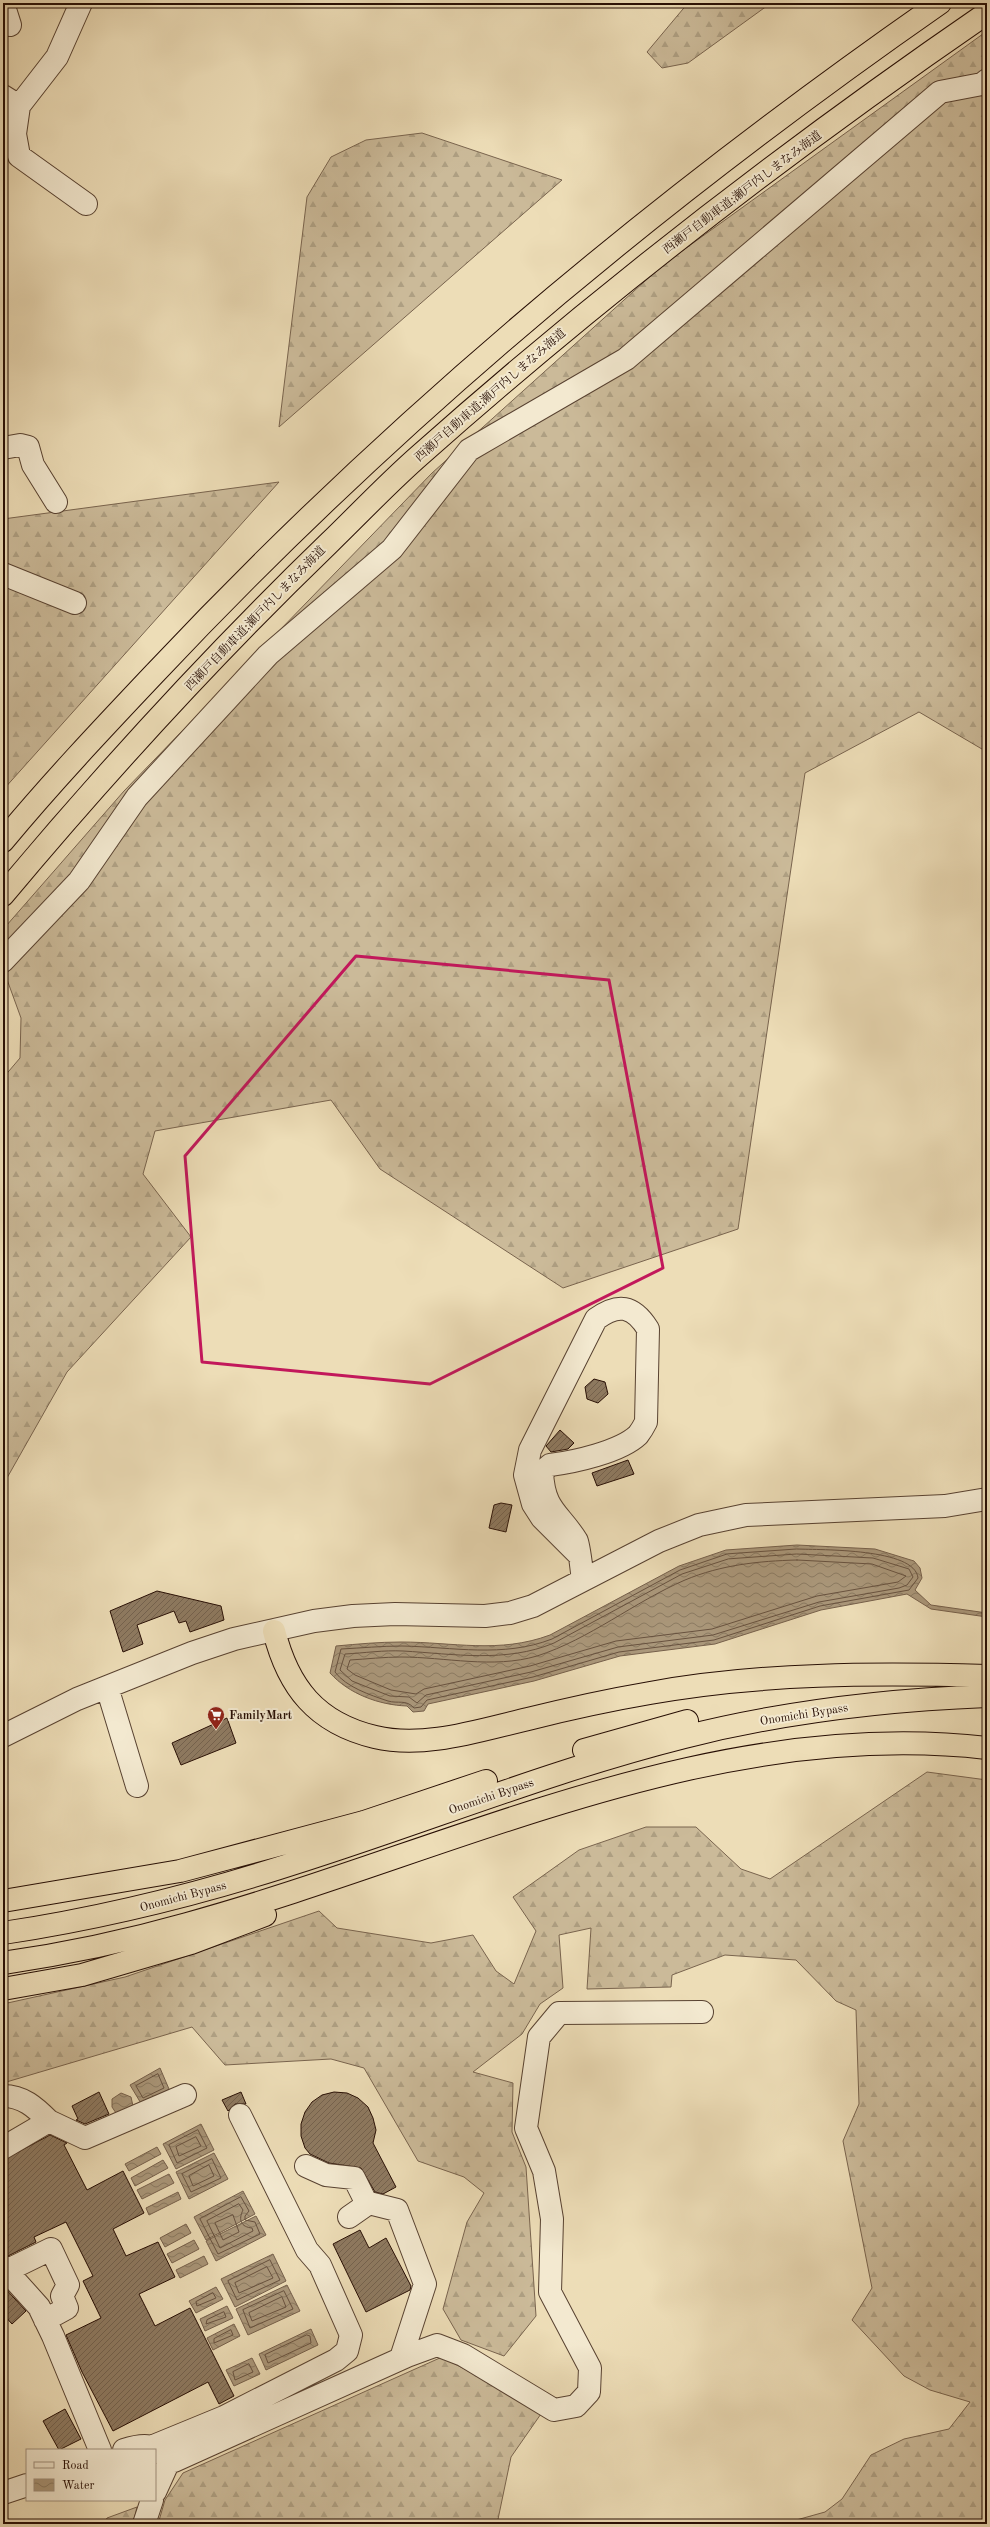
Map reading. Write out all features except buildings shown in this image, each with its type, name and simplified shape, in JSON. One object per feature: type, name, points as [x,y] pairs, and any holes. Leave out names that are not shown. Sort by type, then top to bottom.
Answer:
[{"type":"highway","points":[[3,841],[23,817],[240,582],[396,433],[577,276],[718,165],[872,50],[940,3]]},
{"type":"highway","name":"西瀬戸自動車道;瀬戸内しまなみ海道","points":[[48,841],[144,734],[263,607],[417,457],[579,317],[892,78],[987,13]]},
{"type":"highway","points":[[3,836],[23,817]]},
{"type":"highway","points":[[3,895],[48,841]]},
{"type":"highway","points":[[3,904],[48,841]]},
{"type":"highway","points":[[274,1631],[281,1658],[289,1675],[308,1700],[325,1714],[349,1728],[374,1737],[400,1741],[426,1740],[486,1729],[651,1693],[733,1682],[825,1675],[987,1676]]},
{"type":"highway","name":"Onomichi Bypass","points":[[3,1933],[121,1912],[195,1893],[278,1869],[527,1783],[684,1737],[758,1720],[915,1699],[987,1696]]},
{"type":"highway","points":[[3,1901],[180,1871],[364,1822],[631,1735],[695,1719],[759,1708],[833,1700],[915,1699]]},
{"type":"highway","points":[[3,1963],[118,1943],[189,1924],[584,1795],[664,1774],[747,1757],[817,1747],[888,1743],[987,1748]]},
{"type":"highway","points":[[3,1989],[82,1975],[191,1943],[507,1821]]},
{"type":"street","points":[[3,3],[10,25]]},
{"type":"street","points":[[81,3],[57,57],[11,101],[19,156],[86,204]]},
{"type":"street","points":[[3,961],[79,881],[137,797],[268,655],[392,549],[469,450],[626,359],[940,92],[982,84],[987,80]]},
{"type":"street","points":[[3,448],[20,444],[28,447],[32,465],[56,502]]},
{"type":"street","points":[[3,574],[75,603]]},
{"type":"street","points":[[578,1555],[542,1518],[533,1504],[525,1475],[534,1443],[596,1319],[609,1309],[624,1308],[640,1316],[648,1329],[646,1422],[638,1434],[627,1443],[574,1462],[550,1464],[542,1472],[545,1497],[553,1512],[578,1543],[578,1555],[583,1580]]},
{"type":"street","points":[[534,1443],[550,1464]]},
{"type":"street","points":[[3,1736],[77,1699],[199,1651],[234,1640],[314,1621],[353,1616],[395,1614],[485,1616],[510,1613],[533,1606],[659,1541],[699,1525],[746,1515],[945,1506],[986,1501]]},
{"type":"street","points":[[107,1687],[137,1786]]},
{"type":"street","points":[[3,1721],[77,1699]]},
{"type":"street","points":[[169,2461],[174,2461],[401,2358],[437,2345],[464,2356],[554,2410],[576,2406],[589,2392],[590,2368],[550,2292],[552,2219],[544,2171],[526,2128],[539,2037],[559,2013],[702,2012]]},
{"type":"street","points":[[3,2096],[12,2096],[32,2104],[48,2121],[85,2138],[185,2095]]},
{"type":"street","points":[[151,2447],[224,2417],[336,2360],[347,2351],[351,2335],[320,2265],[307,2250],[240,2115]]},
{"type":"street","points":[[3,2148],[48,2121]]},
{"type":"street","points":[[306,2166],[326,2175],[354,2178],[367,2204]]},
{"type":"street","points":[[349,2217],[367,2204],[397,2210],[424,2284],[401,2358]]},
{"type":"street","points":[[45,2320],[67,2308],[62,2296],[68,2285],[51,2249],[5,2269],[39,2308],[100,2449]]},
{"type":"street","points":[[128,2449],[144,2445],[158,2449],[169,2461]]},
{"type":"street","points":[[156,2490],[169,2461]]},
{"type":"street","points":[[3,2493],[26,2485]]},
{"type":"street","points":[[144,2524],[152,2501]]},
{"type":"highlighted area","points":[[356,956],[609,980],[663,1268],[430,1384],[202,1362],[185,1156]]},
{"type":"green space","points":[[688,3],[771,3],[688,63],[662,68],[647,52]]},
{"type":"green space","points":[[987,31],[987,752],[919,712],[805,773],[738,1229],[563,1288],[380,1169],[331,1100],[155,1131],[143,1174],[191,1237],[67,1372],[3,1485],[3,1404],[7,1393],[3,1386],[3,1078],[20,1058],[21,1018],[5,974],[3,950],[6,926],[124,791],[432,473],[664,264]]},
{"type":"green space","points":[[422,133],[562,180],[279,427],[307,197],[331,157],[366,140]]},
{"type":"green space","points":[[279,482],[3,790],[3,519]]},
{"type":"green space","points":[[927,1772],[987,1780],[987,2524],[782,2524],[825,2512],[842,2499],[871,2455],[904,2439],[949,2429],[970,2402],[930,2390],[904,2376],[852,2320],[872,2288],[843,2141],[859,2104],[856,2010],[836,2001],[796,1960],[725,1955],[672,1975],[671,1987],[587,1989],[591,1928],[559,1935],[563,1988],[540,2004],[522,2034],[473,2072],[513,2083],[512,2132],[526,2167],[536,2316],[504,2356],[461,2340],[443,2309],[467,2222],[484,2193],[464,2177],[418,2161],[364,2068],[331,2059],[225,2065],[192,2027],[3,2083],[3,2004],[125,1977],[319,1911],[337,1928],[431,1943],[473,1935],[496,1971],[514,1984],[536,1931],[513,1897],[579,1850],[646,1827],[696,1827],[741,1869],[770,1879]]},
{"type":"green space","points":[[442,2357],[543,2411],[511,2457],[497,2524],[158,2524],[165,2500],[183,2473]]},
{"type":"green space","points":[[137,2507],[133,2524],[104,2524],[107,2518]]},
{"type":"water","points":[[797,1545],[875,1549],[914,1561],[920,1568],[922,1578],[915,1590],[931,1605],[987,1613],[987,1617],[931,1609],[907,1594],[821,1610],[715,1644],[620,1656],[534,1681],[428,1704],[424,1711],[413,1712],[407,1706],[375,1701],[365,1697],[346,1687],[330,1673],[336,1646],[420,1642],[494,1646],[531,1641],[550,1635],[679,1566],[726,1550]]},
{"type":"water","points":[[160,2068],[169,2089],[142,2105],[130,2085]]},
{"type":"water","points":[[121,2093],[131,2097],[133,2106],[116,2113],[112,2107],[112,2099]]},
{"type":"water","points":[[201,2124],[214,2150],[176,2169],[163,2144]]},
{"type":"water","points":[[157,2147],[161,2154],[129,2171],[125,2164]]},
{"type":"water","points":[[214,2153],[228,2179],[189,2199],[176,2172]]},
{"type":"water","points":[[163,2160],[168,2168],[135,2186],[131,2178]]},
{"type":"water","points":[[169,2174],[174,2183],[142,2199],[137,2190]]},
{"type":"water","points":[[243,2191],[255,2214],[206,2240],[194,2217]]},
{"type":"water","points":[[178,2192],[181,2199],[149,2215],[146,2208]]},
{"type":"water","points":[[256,2216],[266,2235],[216,2261],[206,2241]]},
{"type":"water","points":[[186,2224],[191,2233],[165,2247],[160,2238]]},
{"type":"water","points":[[194,2240],[199,2249],[172,2263],[167,2254]]},
{"type":"water","points":[[273,2254],[286,2281],[235,2307],[221,2279]]},
{"type":"water","points":[[204,2256],[208,2264],[180,2278],[176,2270]]},
{"type":"water","points":[[287,2285],[300,2311],[248,2335],[236,2309]]},
{"type":"water","points":[[216,2287],[223,2299],[196,2313],[189,2301]]},
{"type":"water","points":[[227,2306],[233,2318],[205,2331],[200,2319]]},
{"type":"water","points":[[234,2324],[240,2336],[213,2350],[207,2338]]},
{"type":"water","points":[[311,2329],[318,2345],[266,2370],[259,2354]]},
{"type":"water","points":[[252,2358],[260,2374],[234,2386],[226,2370]]},
{"type":"place","name":"FamilyMart","points":[[216,1730]]}]
